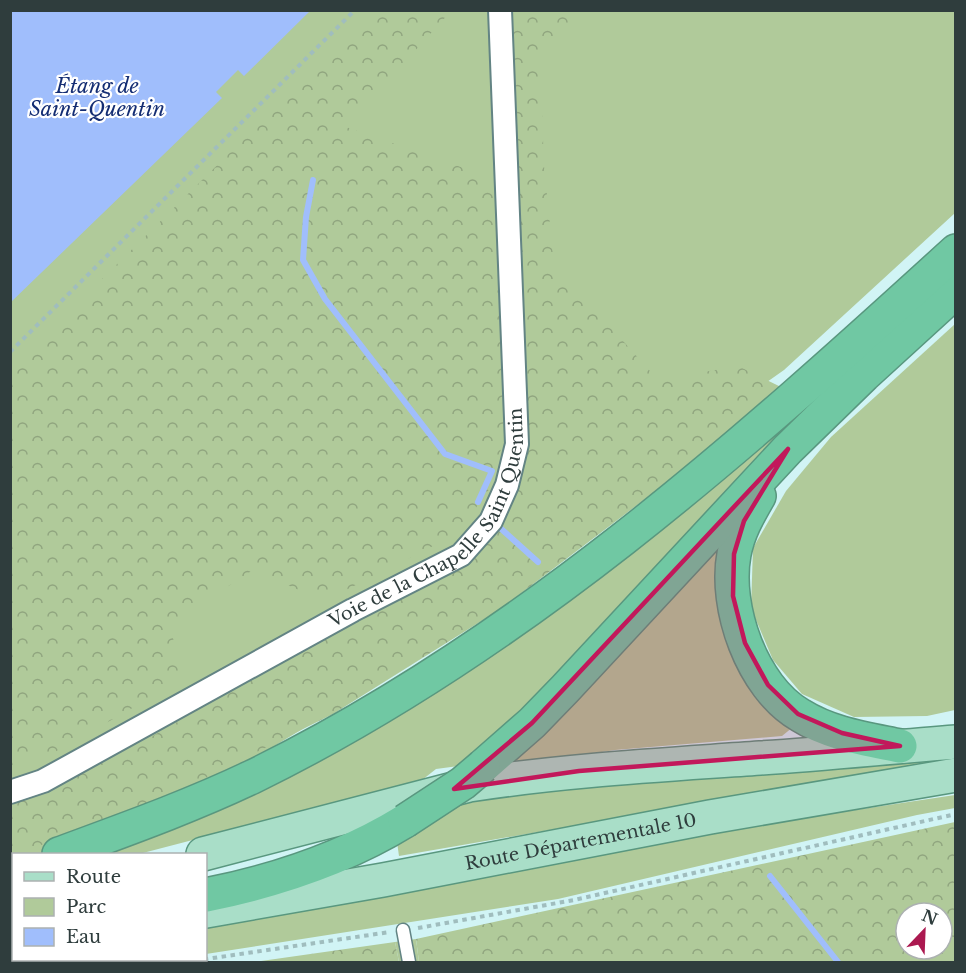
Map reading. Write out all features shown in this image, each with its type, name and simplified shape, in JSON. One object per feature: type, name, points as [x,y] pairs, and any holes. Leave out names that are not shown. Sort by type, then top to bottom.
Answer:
[{"type":"highway","points":[[64,853],[178,810],[253,776],[380,707],[479,644],[573,579],[646,522],[744,441],[956,251]]},
{"type":"highway","points":[[207,895],[267,882],[306,869],[370,842],[462,783],[532,723],[788,449],[864,375],[956,291]]},
{"type":"highway","points":[[788,449],[744,521],[734,554],[733,596],[745,643],[768,685],[798,714],[842,733],[900,746]]},
{"type":"main road","points":[[207,854],[480,783],[642,765],[956,742]]},
{"type":"main road","name":"Route Départementale 10","points":[[207,911],[956,775]]},
{"type":"street","name":"Voie de la Chapelle Saint Quentin","points":[[10,792],[43,781],[353,610],[461,555],[491,521],[507,485],[518,444],[500,10]]},
{"type":"lane","points":[[403,930],[409,963]]},
{"type":"path","points":[[10,352],[355,10]]},
{"type":"path","points":[[207,960],[403,930],[574,900],[956,814]]},
{"type":"highlighted area","points":[[788,449],[744,521],[734,554],[733,596],[745,643],[768,685],[798,714],[842,733],[900,746],[579,771],[454,789],[532,723]]},
{"type":"green space","points":[[11,11],[955,11],[955,213],[784,370],[637,474],[372,687],[122,838],[84,853],[12,853],[11,884]]},
{"type":"green space","points":[[373,11],[451,11],[346,127],[501,181],[507,380],[498,477],[457,534],[324,601],[253,570],[170,624],[182,680],[53,753],[11,768],[11,369]]},
{"type":"green space","points":[[511,11],[589,11],[540,57],[544,166],[554,264],[658,380],[738,366],[781,387],[653,493],[499,610],[333,714],[151,805],[19,853],[12,853],[11,856],[11,802],[116,757],[452,565],[508,500],[518,213]]},
{"type":"green space","points":[[955,324],[955,710],[927,716],[854,717],[802,694],[773,660],[751,608],[753,548],[786,491],[831,437]]},
{"type":"green space","points":[[815,402],[526,712],[466,765],[436,769],[417,784],[380,791],[143,853],[111,853],[209,814],[311,764],[799,410]]},
{"type":"green space","points":[[723,531],[722,570],[793,727],[782,736],[615,750],[509,766]]},
{"type":"green space","points":[[955,759],[399,856],[397,842],[475,793]]},
{"type":"green space","points":[[955,795],[955,808],[558,899],[207,954],[207,917],[681,836]]},
{"type":"green space","points":[[955,822],[955,962],[419,962],[416,939]]},
{"type":"green space","points":[[416,939],[419,962],[399,962],[395,942]]},
{"type":"green space","points":[[395,942],[399,962],[254,962]]},
{"type":"green space","points":[[11,952],[12,961],[161,961],[151,962],[11,962]]},
{"type":"water","name":"Étang de Saint-Quentin","points":[[11,10],[310,11],[244,76],[238,70],[216,92],[222,98],[11,302]]},
{"type":"waterway","points":[[313,180],[306,217],[303,260],[325,299],[445,454],[492,471],[478,502]]},
{"type":"waterway","points":[[498,526],[538,562]]},
{"type":"waterway","points":[[770,876],[838,962]]}]
